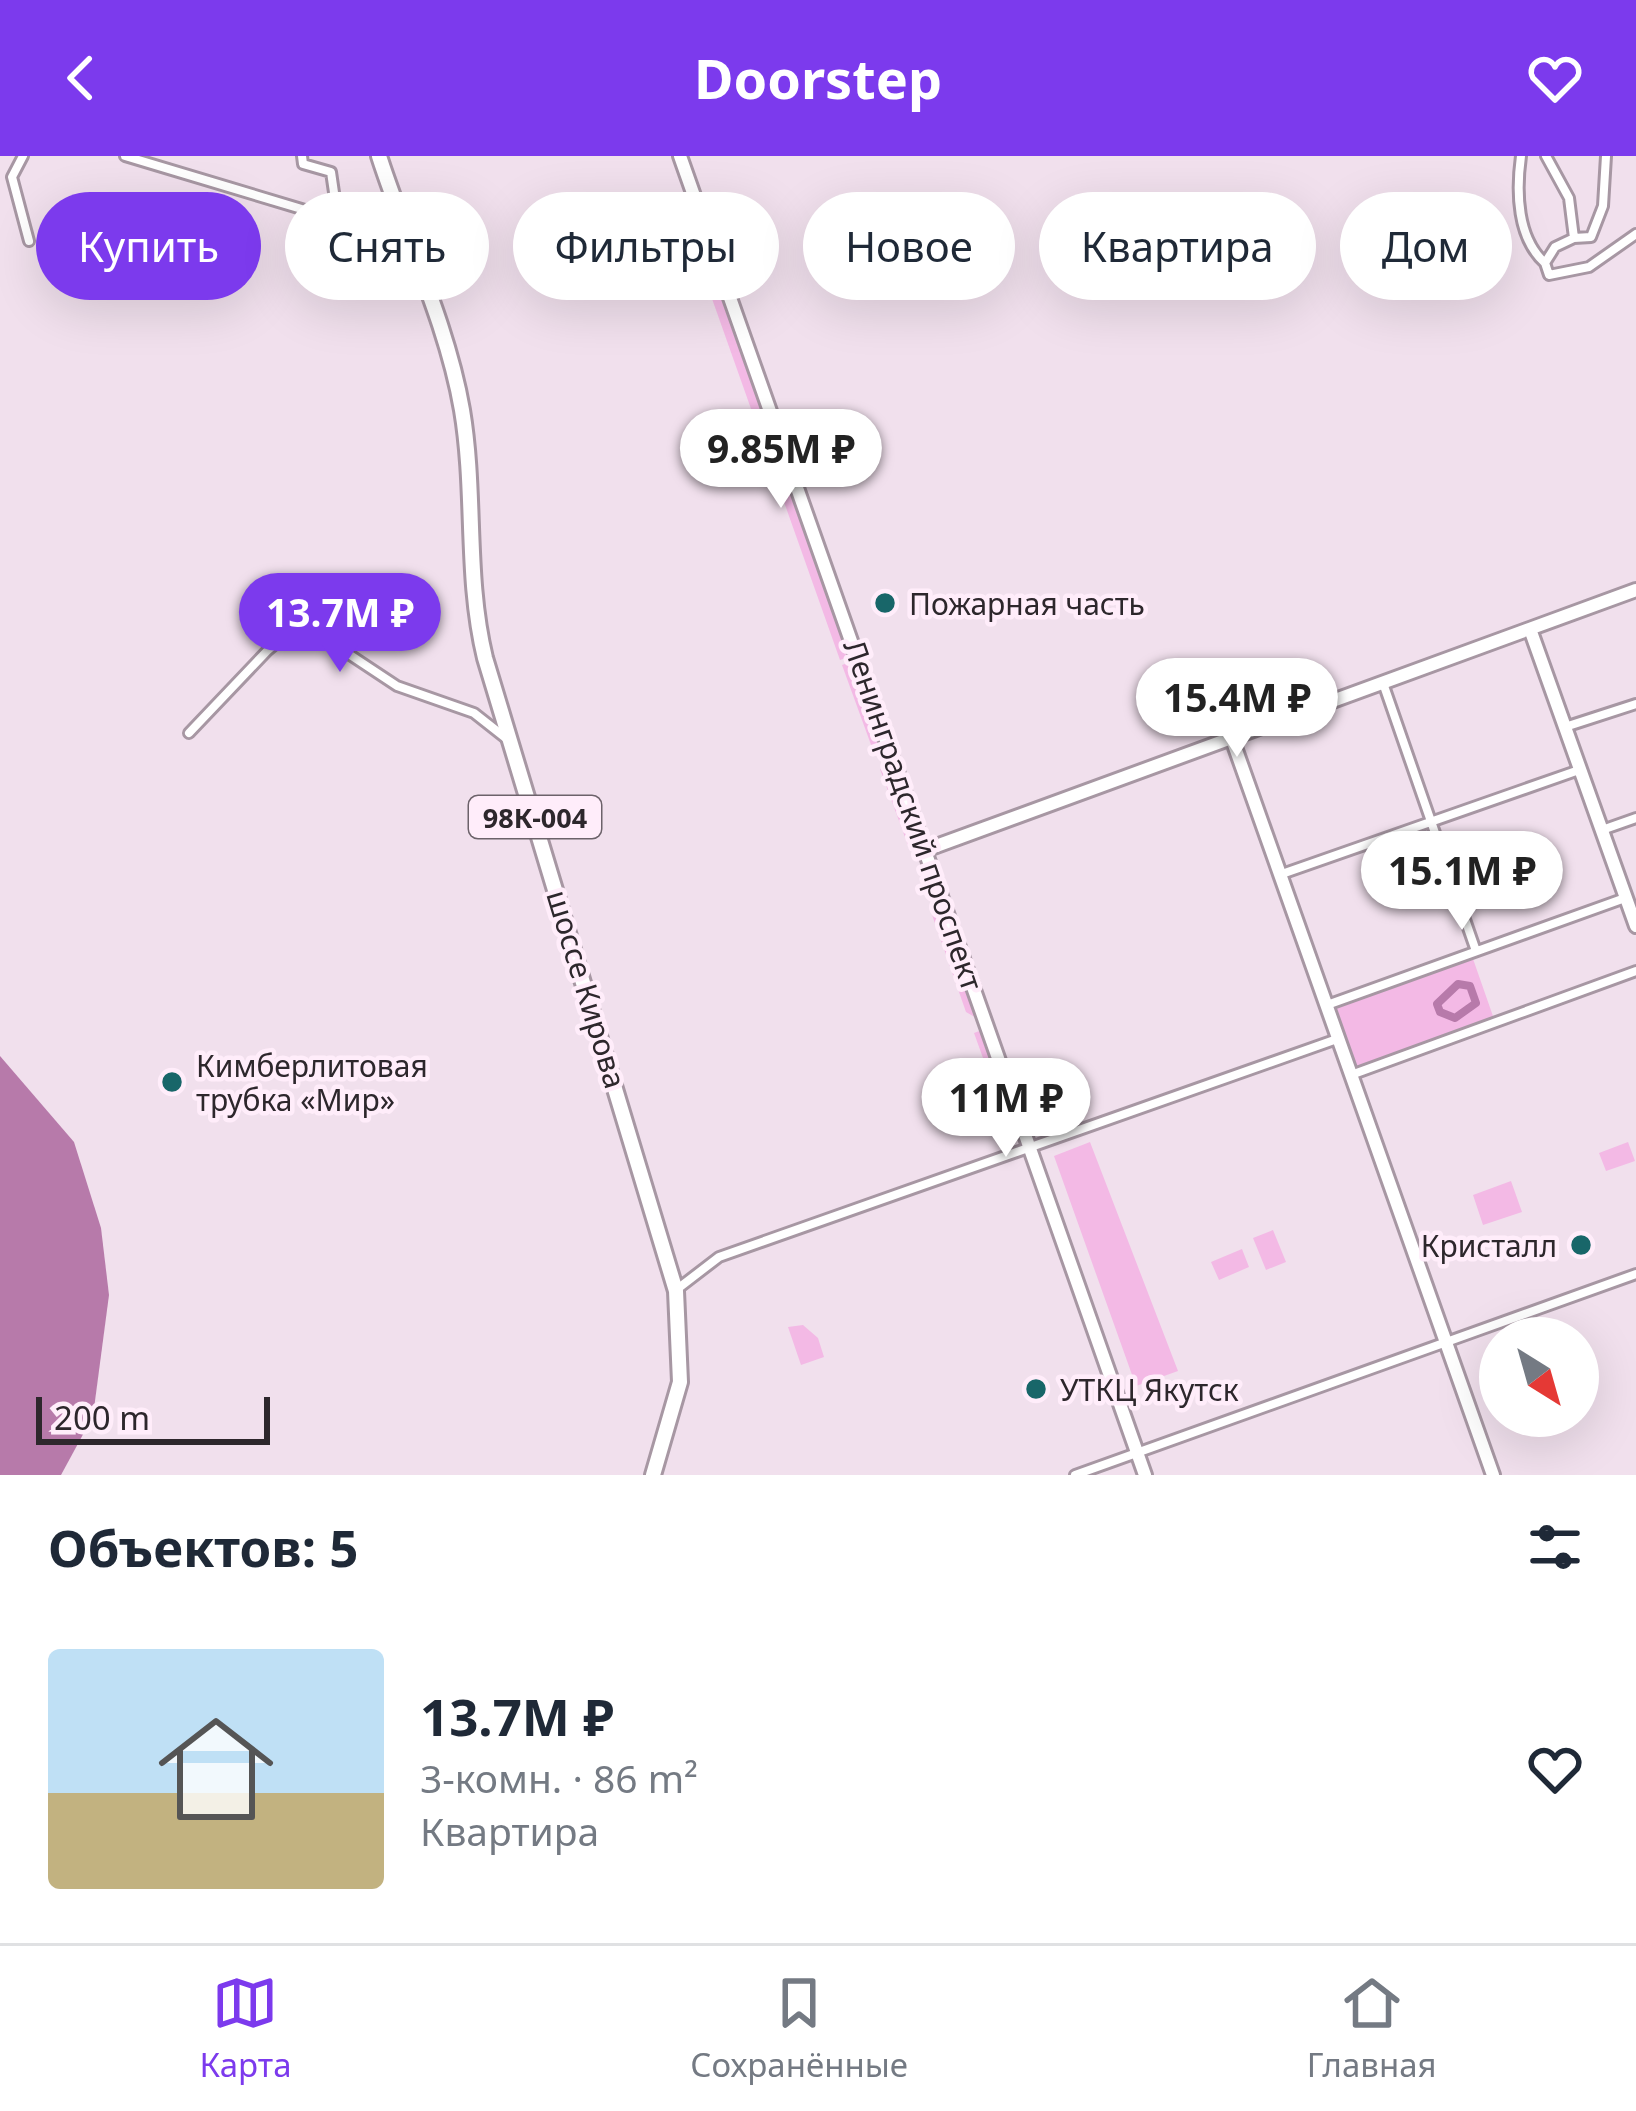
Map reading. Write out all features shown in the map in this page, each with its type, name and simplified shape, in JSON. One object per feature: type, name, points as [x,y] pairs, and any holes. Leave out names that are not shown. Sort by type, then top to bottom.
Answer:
[{"type":"main road","name":"шоссе Кирова","points":[[379,156],[392,192]]},
{"type":"main road","name":"Ленинградский проспект","points":[[680,156],[1145,1475]]},
{"type":"main road","name":"шоссе Кирова","points":[[429,300],[457,384],[469,458],[476,617],[676,1291],[680,1382],[653,1475]]},
{"type":"main road","points":[[928,849],[1636,590]]},
{"type":"main road","points":[[1530,629],[1636,926]]},
{"type":"main road","points":[[1231,736],[1493,1475]]},
{"type":"street","points":[[23,156],[12,178],[28,241]]},
{"type":"street","points":[[124,156],[285,204]]},
{"type":"street","points":[[302,156],[303,164],[331,172],[334,192]]},
{"type":"street","points":[[1521,156],[1520,217],[1549,275],[1589,266],[1636,234]]},
{"type":"street","points":[[1546,156],[1570,198],[1574,238]]},
{"type":"street","points":[[1545,263],[1555,248],[1574,238],[1591,237],[1599,225],[1606,156]]},
{"type":"street","points":[[189,734],[267,651],[286,635],[303,632],[326,639],[397,686],[474,713],[511,741]]},
{"type":"street","points":[[1383,682],[1476,951]]},
{"type":"street","points":[[1565,728],[1636,704]]},
{"type":"street","points":[[1279,874],[1580,770]]},
{"type":"street","points":[[1602,830],[1636,818]]},
{"type":"street","points":[[1327,1005],[1626,897]]},
{"type":"street","points":[[1352,1075],[1636,971]]},
{"type":"street","points":[[676,1291],[719,1257],[1337,1039]]},
{"type":"street","points":[[1075,1475],[1636,1274]]},
{"type":"shaded area","points":[[712,300],[722,300],[783,472],[776,475],[783,474],[849,657],[840,660]]},
{"type":"shaded area","points":[[850,662],[880,743],[874,753],[842,665]]},
{"type":"shaded area","points":[[880,769],[889,772],[915,845],[909,848]]},
{"type":"shaded area","points":[[938,906],[980,1020],[966,1012],[930,909]]},
{"type":"shaded area","points":[[1472,956],[1494,1019],[1356,1068],[1334,1005]]},
{"type":"shaded area","points":[[982,1030],[1019,1137],[1014,1144],[974,1033]]},
{"type":"shaded area","points":[[0,1056],[74,1142],[101,1228],[109,1295],[93,1416],[61,1475],[0,1475]]},
{"type":"shaded area","points":[[1090,1142],[1178,1371],[1136,1386],[1054,1156]]},
{"type":"shaded area","points":[[1628,1142],[1635,1161],[1606,1171],[1599,1153]]},
{"type":"shaded area","points":[[1511,1181],[1522,1212],[1483,1225],[1473,1195]]},
{"type":"shaded area","points":[[1273,1230],[1286,1262],[1266,1270],[1253,1238]]},
{"type":"shaded area","points":[[1242,1249],[1249,1267],[1219,1280],[1211,1262]]},
{"type":"shaded area","points":[[803,1325],[818,1338],[824,1357],[801,1365],[788,1327]]},
{"type":"waterway","points":[[1458,984],[1470,986],[1476,1003],[1455,1018],[1440,1012],[1437,1004],[1458,984]]},
{"type":"place","name":"Пожарная часть","points":[[885,603]]},
{"type":"place","name":"Кимберлитовая трубка «Мир»","points":[[172,1082]]},
{"type":"place","name":"Кристалл","points":[[1581,1245]]},
{"type":"place","name":"УТКЦ Якутск","points":[[1036,1389]]}]
